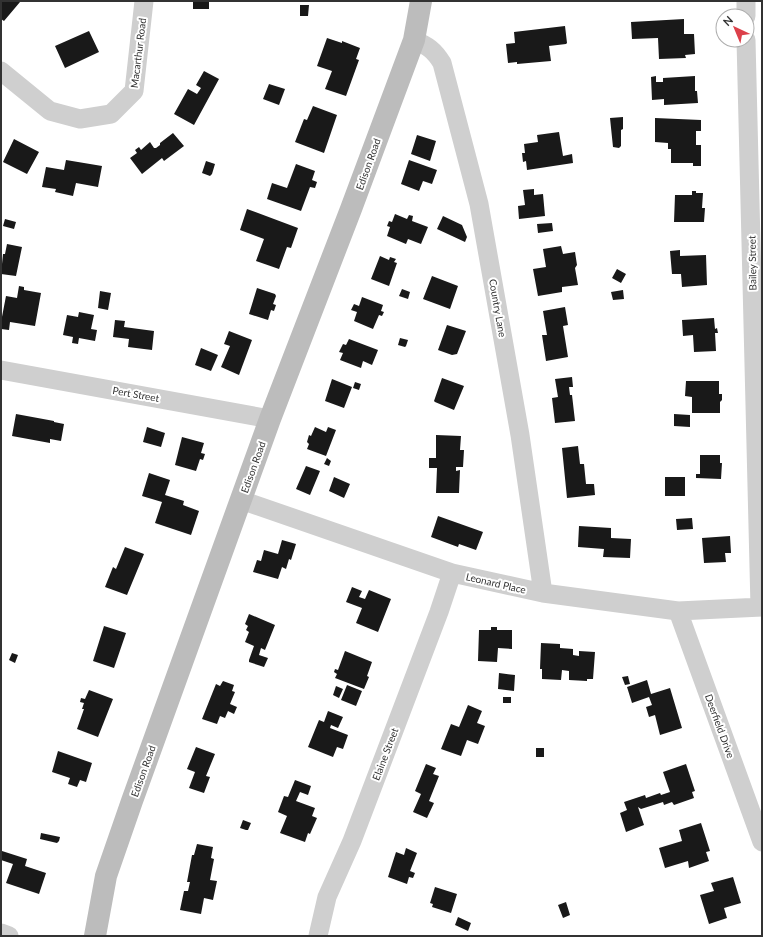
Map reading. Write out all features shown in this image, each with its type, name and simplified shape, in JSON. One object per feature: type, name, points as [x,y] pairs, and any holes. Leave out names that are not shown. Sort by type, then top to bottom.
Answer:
[{"type":"street","name":"Macarthur Road","points":[[1,71],[50,111],[80,119],[111,114],[134,91],[144,1]]},
{"type":"street","name":"Edison Road","points":[[95,936],[106,876],[132,801],[270,419],[414,40],[421,1]]},
{"type":"street","name":"Country Lane","points":[[414,40],[428,46],[437,54],[442,63],[479,204],[520,435],[543,593]]},
{"type":"street","name":"Bailey Street","points":[[746,48],[761,607]]},
{"type":"street","name":"Pert Street","points":[[1,370],[270,419]]},
{"type":"street","name":"Leonard Place","points":[[240,500],[452,573],[543,593],[678,611],[761,607]]},
{"type":"street","name":"Elaine Street","points":[[318,936],[327,897],[354,834],[439,612],[452,573]]},
{"type":"street","name":"Deerfield Drive","points":[[678,611],[762,842]]},
{"type":"street","points":[[1,933],[9,936]]},
{"type":"building","points":[[1,1],[20,2],[4,21],[1,19]]},
{"type":"building","points":[[193,1],[209,1],[209,9],[193,9]]},
{"type":"building","points":[[300,5],[309,5],[308,16],[300,16]]},
{"type":"building","points":[[684,19],[684,34],[694,34],[695,54],[685,55],[686,58],[659,59],[658,38],[632,39],[631,22]]},
{"type":"building","points":[[565,26],[567,43],[549,46],[551,61],[517,64],[517,62],[508,63],[506,44],[515,43],[514,32]]},
{"type":"building","points":[[89,31],[99,52],[65,68],[55,46]]},
{"type":"building","points":[[327,38],[342,43],[342,41],[360,48],[356,59],[359,60],[346,96],[325,89],[332,71],[317,66]]},
{"type":"building","points":[[204,71],[219,79],[194,125],[174,114],[188,89],[197,94],[201,88],[196,85]]},
{"type":"building","points":[[656,76],[656,82],[663,82],[663,78],[695,76],[695,91],[697,91],[698,103],[664,105],[664,99],[652,100],[651,77]]},
{"type":"building","points":[[269,84],[285,89],[279,105],[263,99]]},
{"type":"building","points":[[313,106],[337,115],[324,153],[295,142],[304,119],[307,120]]},
{"type":"building","points":[[623,117],[621,146],[619,148],[613,147],[610,118]]},
{"type":"building","points":[[655,118],[701,120],[701,131],[696,131],[696,145],[701,145],[701,166],[693,166],[693,163],[671,163],[671,149],[668,149],[668,143],[655,142]]},
{"type":"building","points":[[559,132],[563,156],[572,154],[573,163],[527,170],[526,161],[523,162],[522,153],[525,153],[524,144],[538,142],[537,135]]},
{"type":"building","points":[[173,133],[184,146],[164,161],[162,158],[142,174],[130,158],[137,153],[135,150],[139,147],[141,150],[150,142],[154,148],[156,148]]},
{"type":"building","points":[[417,135],[436,141],[430,161],[411,154]]},
{"type":"building","points":[[14,139],[39,152],[27,174],[3,162]]},
{"type":"building","points":[[66,160],[102,166],[98,187],[76,183],[73,196],[55,192],[56,189],[42,187],[46,167],[64,170]]},
{"type":"building","points":[[409,160],[437,170],[432,184],[423,181],[419,191],[401,184]]},
{"type":"building","points":[[206,161],[215,164],[210,176],[202,173]]},
{"type":"building","points":[[296,164],[315,171],[312,180],[317,182],[315,188],[310,187],[301,211],[267,199],[272,183],[287,188]]},
{"type":"building","points":[[534,189],[534,195],[543,194],[545,216],[519,219],[518,206],[525,205],[523,190]]},
{"type":"building","points":[[692,191],[696,191],[696,193],[703,193],[702,208],[705,208],[704,222],[674,222],[675,195],[692,195]]},
{"type":"building","points":[[247,209],[298,228],[291,248],[287,247],[279,269],[256,261],[264,239],[240,230]]},
{"type":"building","points":[[395,214],[407,219],[409,215],[413,216],[412,221],[428,227],[421,244],[408,239],[406,244],[387,236],[390,227],[387,226],[389,221],[392,222]]},
{"type":"building","points":[[443,216],[462,225],[467,237],[465,242],[437,229]]},
{"type":"building","points":[[5,219],[16,222],[14,229],[3,226]]},
{"type":"building","points":[[552,223],[553,231],[538,233],[537,224]]},
{"type":"building","points":[[7,244],[22,247],[16,276],[1,274],[3,254],[5,254]]},
{"type":"building","points":[[561,246],[563,254],[575,252],[577,265],[575,268],[578,285],[562,287],[562,292],[538,296],[533,269],[546,267],[543,249]]},
{"type":"building","points":[[680,250],[680,256],[706,255],[707,285],[682,287],[681,274],[672,274],[670,251]]},
{"type":"building","points":[[380,256],[389,260],[390,257],[396,259],[394,262],[397,263],[389,286],[371,279]]},
{"type":"building","points":[[617,269],[626,274],[621,283],[612,278]]},
{"type":"building","points":[[432,276],[458,286],[450,309],[423,299]]},
{"type":"building","points":[[19,286],[24,287],[24,290],[41,293],[35,326],[10,322],[9,330],[1,329],[6,296],[17,298]]},
{"type":"building","points":[[257,288],[275,294],[276,296],[273,304],[276,305],[274,311],[271,310],[268,320],[249,314]]},
{"type":"building","points":[[402,289],[410,292],[408,299],[399,296]]},
{"type":"building","points":[[623,290],[624,299],[613,300],[611,292]]},
{"type":"building","points":[[100,291],[111,293],[108,310],[98,308]]},
{"type":"building","points":[[362,297],[383,305],[381,311],[384,312],[382,316],[379,315],[373,329],[354,321],[357,312],[351,310],[354,304],[359,306]]},
{"type":"building","points":[[565,307],[568,325],[563,326],[568,357],[546,361],[542,335],[547,335],[543,311]]},
{"type":"building","points":[[79,312],[94,315],[91,329],[97,330],[95,341],[79,338],[78,344],[72,343],[73,337],[63,335],[67,315],[78,317]]},
{"type":"building","points":[[714,318],[715,329],[717,328],[718,333],[715,333],[716,351],[694,352],[693,335],[683,336],[682,320]]},
{"type":"building","points":[[115,320],[125,321],[124,327],[154,331],[152,350],[128,347],[129,339],[113,337]]},
{"type":"building","points":[[447,325],[466,331],[457,354],[452,355],[438,350]]},
{"type":"building","points":[[229,331],[252,340],[239,375],[221,367],[230,346],[224,344]]},
{"type":"building","points":[[400,338],[408,340],[405,347],[398,345]]},
{"type":"building","points":[[349,339],[378,350],[372,365],[363,361],[361,368],[340,360],[343,353],[339,352],[343,344],[346,345]]},
{"type":"building","points":[[201,348],[218,355],[211,371],[195,365]]},
{"type":"building","points":[[572,377],[573,387],[569,387],[570,395],[572,395],[575,421],[555,423],[552,398],[558,397],[555,379]]},
{"type":"building","points":[[442,378],[464,386],[454,410],[434,401]]},
{"type":"building","points":[[332,379],[352,387],[344,408],[325,401]]},
{"type":"building","points":[[686,381],[719,381],[719,394],[722,394],[720,413],[692,413],[692,397],[685,396]]},
{"type":"building","points":[[355,382],[361,384],[359,390],[353,388]]},
{"type":"building","points":[[16,414],[64,424],[61,441],[50,439],[50,443],[12,436]]},
{"type":"building","points":[[674,414],[690,415],[690,427],[674,426]]},
{"type":"building","points":[[147,427],[165,433],[161,447],[143,442]]},
{"type":"building","points":[[315,427],[326,432],[328,427],[336,430],[326,456],[307,449],[309,444],[307,442],[309,435],[311,436]]},
{"type":"building","points":[[436,435],[461,436],[460,450],[464,450],[463,467],[456,467],[456,471],[460,470],[459,493],[436,493],[437,468],[429,468],[429,458],[436,458]]},
{"type":"building","points":[[182,437],[204,443],[201,453],[205,454],[203,460],[200,459],[196,471],[175,465]]},
{"type":"building","points":[[578,446],[580,464],[584,464],[586,484],[594,484],[595,495],[567,498],[562,448]]},
{"type":"building","points":[[700,455],[720,455],[720,463],[722,463],[721,479],[696,478],[696,474],[700,474]]},
{"type":"building","points":[[327,458],[331,461],[329,466],[324,464]]},
{"type":"building","points":[[306,466],[320,471],[310,495],[296,489]]},
{"type":"building","points":[[149,473],[170,480],[165,495],[184,501],[183,505],[199,511],[191,535],[155,523],[162,502],[142,496]]},
{"type":"building","points":[[334,477],[350,484],[344,498],[329,491]]},
{"type":"building","points":[[665,477],[685,477],[685,496],[665,496]]},
{"type":"building","points":[[438,516],[483,532],[476,550],[459,544],[458,547],[431,537]]},
{"type":"building","points":[[692,518],[693,529],[677,530],[676,519]]},
{"type":"building","points":[[579,526],[611,528],[611,538],[631,539],[630,558],[603,557],[604,549],[578,547]]},
{"type":"building","points":[[730,536],[731,553],[725,553],[726,562],[704,563],[702,538]]},
{"type":"building","points":[[282,540],[296,544],[291,560],[289,559],[286,569],[282,567],[278,579],[253,572],[257,560],[261,561],[264,550],[278,554]]},
{"type":"building","points":[[125,547],[144,554],[127,595],[105,587],[113,567],[116,569]]},
{"type":"building","points":[[352,587],[362,591],[359,597],[365,599],[369,590],[391,599],[378,632],[356,623],[362,608],[346,602]]},
{"type":"building","points":[[249,614],[275,625],[265,650],[261,648],[259,655],[268,658],[264,667],[249,662],[254,646],[245,642],[249,632],[246,630],[248,626],[245,624]]},
{"type":"building","points":[[104,626],[126,633],[114,668],[93,661]]},
{"type":"building","points":[[491,627],[497,627],[497,630],[512,630],[512,649],[498,648],[497,662],[478,661],[479,630],[491,630]]},
{"type":"building","points":[[541,643],[560,644],[560,648],[573,649],[573,655],[579,656],[579,651],[595,652],[593,679],[587,679],[587,681],[569,680],[569,671],[562,670],[561,680],[542,679],[542,669],[540,669]]},
{"type":"building","points":[[345,651],[372,662],[367,676],[369,677],[364,689],[335,678],[337,674],[334,672],[335,669],[338,670]]},
{"type":"building","points":[[12,653],[18,655],[15,663],[9,660]]},
{"type":"building","points":[[499,673],[515,675],[514,691],[498,689]]},
{"type":"building","points":[[628,676],[630,684],[625,685],[622,677]]},
{"type":"building","points":[[647,680],[651,694],[670,688],[682,728],[660,735],[655,715],[649,717],[646,707],[652,705],[649,697],[632,703],[627,687]]},
{"type":"building","points":[[223,681],[234,685],[232,691],[235,692],[230,704],[237,707],[234,714],[228,711],[225,718],[220,716],[217,724],[202,719],[216,684],[220,686]]},
{"type":"building","points":[[347,685],[362,691],[356,706],[341,700]]},
{"type":"building","points":[[336,686],[343,689],[339,698],[333,695]]},
{"type":"building","points":[[89,690],[113,699],[98,737],[77,729],[84,709],[82,709],[84,703],[80,702],[81,698],[85,699]]},
{"type":"building","points":[[503,697],[511,697],[511,703],[503,703]]},
{"type":"building","points":[[468,705],[482,711],[477,723],[485,726],[478,744],[467,740],[461,756],[441,749],[451,724],[459,727]]},
{"type":"building","points":[[328,711],[343,717],[338,728],[331,725],[330,728],[348,735],[343,749],[337,747],[333,757],[308,747],[319,720],[324,722]]},
{"type":"building","points":[[196,747],[215,754],[206,776],[210,777],[204,793],[189,788],[195,772],[187,769]]},
{"type":"building","points":[[536,748],[544,748],[544,757],[536,757]]},
{"type":"building","points":[[58,751],[92,763],[86,782],[80,780],[77,787],[68,784],[70,778],[52,772]]},
{"type":"building","points":[[426,764],[436,768],[433,774],[439,776],[429,801],[434,803],[427,818],[413,812],[421,794],[415,791]]},
{"type":"building","points":[[686,764],[695,791],[692,792],[694,798],[674,805],[672,802],[664,805],[663,802],[641,809],[638,807],[644,825],[626,832],[620,813],[627,810],[624,802],[645,795],[646,798],[660,793],[661,795],[670,792],[663,772]]},
{"type":"building","points":[[295,780],[311,786],[308,795],[300,792],[296,801],[315,808],[312,816],[317,818],[310,834],[308,833],[305,842],[280,833],[287,816],[278,812],[284,796],[288,797]]},
{"type":"building","points":[[243,820],[251,823],[248,830],[240,828]]},
{"type":"building","points":[[701,823],[710,851],[706,852],[709,861],[689,868],[688,861],[665,868],[659,848],[682,841],[679,830]]},
{"type":"building","points":[[41,833],[60,837],[59,841],[57,843],[40,839]]},
{"type":"building","points":[[197,844],[213,847],[211,858],[214,859],[210,880],[217,881],[213,900],[204,898],[201,914],[180,910],[184,891],[188,891],[190,882],[187,882],[192,855],[194,855]]},
{"type":"building","points":[[406,848],[417,853],[410,871],[415,873],[413,878],[409,877],[407,884],[388,877],[396,852],[404,855]]},
{"type":"building","points":[[2,851],[27,859],[25,866],[46,873],[39,894],[6,883],[13,864],[1,860]]},
{"type":"building","points":[[733,877],[741,903],[724,908],[727,918],[709,924],[700,895],[714,891],[711,883]]},
{"type":"building","points":[[435,887],[457,894],[451,913],[432,907],[433,904],[430,903]]},
{"type":"building","points":[[566,902],[570,915],[563,918],[558,905]]},
{"type":"building","points":[[458,917],[471,923],[468,931],[455,925]]}]
